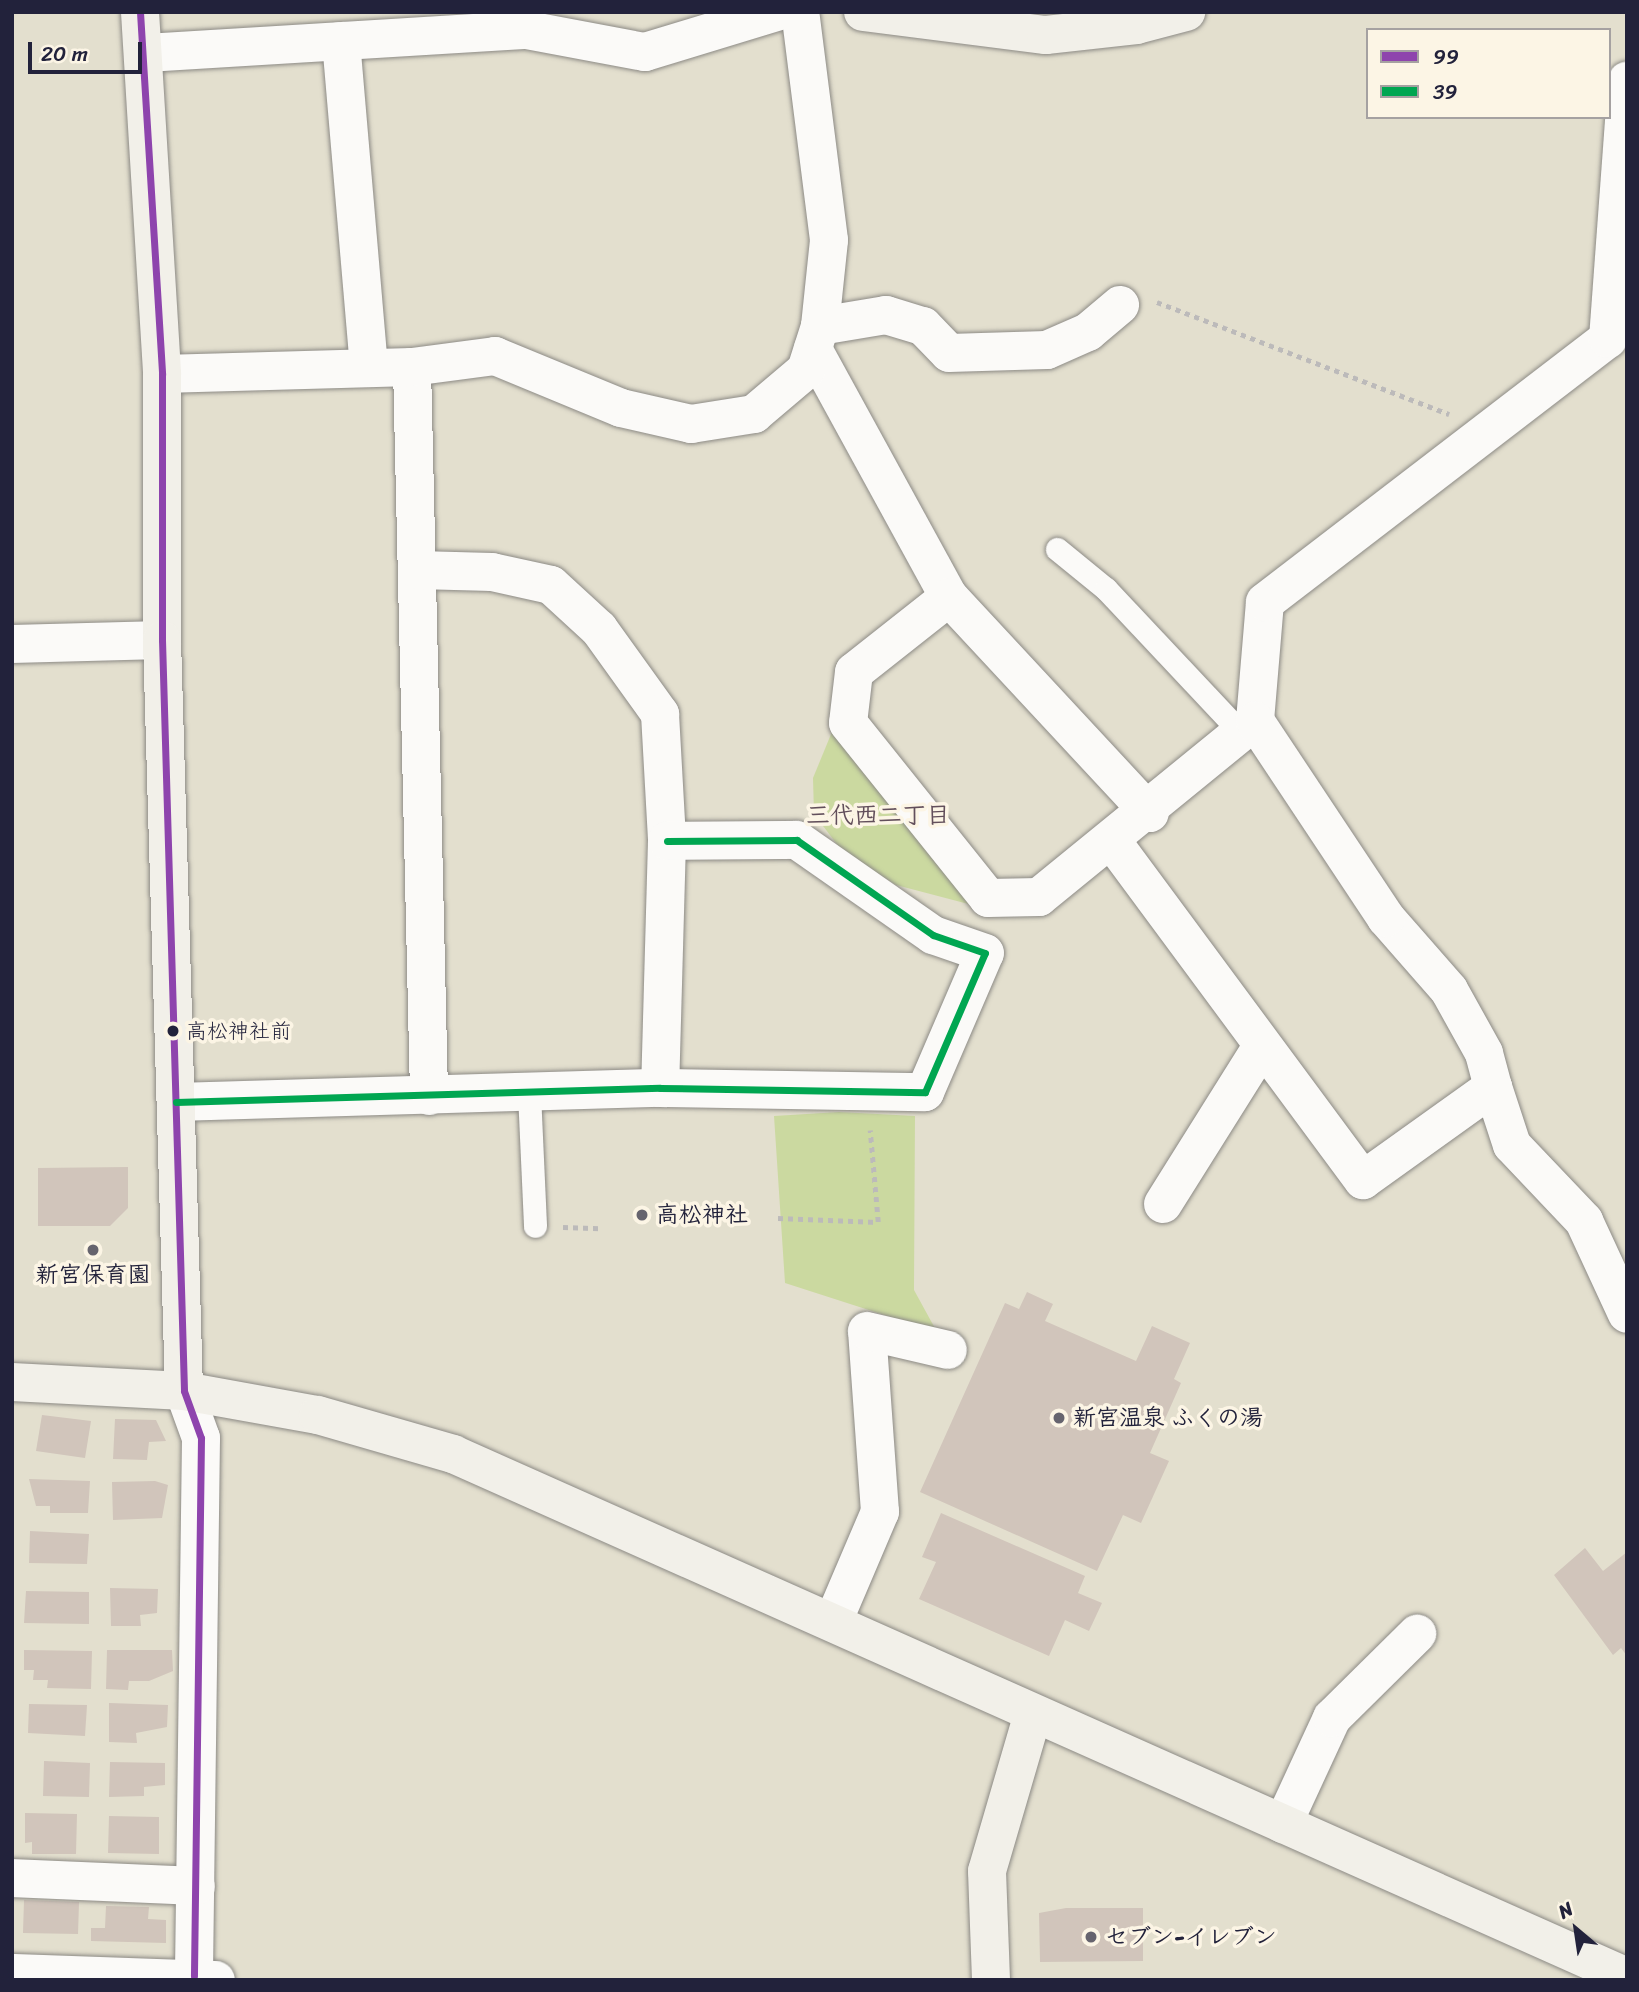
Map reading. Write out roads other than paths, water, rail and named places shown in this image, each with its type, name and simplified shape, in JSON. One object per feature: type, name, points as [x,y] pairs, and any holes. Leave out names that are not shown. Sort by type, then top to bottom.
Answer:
[{"type":"street","points":[[12,1973],[205,1978],[196,1886],[201,1438],[184,1391],[162,640],[162,374],[146,53],[140,12]]},
{"type":"street","points":[[146,53],[527,30],[645,52],[777,12]]},
{"type":"street","points":[[162,374],[412,367],[495,356],[621,408],[691,424],[754,414],[806,370],[816,337],[829,240],[800,12]]},
{"type":"street","points":[[863,12],[928,16],[1046,35],[1186,12]]},
{"type":"street","points":[[341,41],[369,367]]},
{"type":"street","points":[[949,597],[854,672],[848,723],[988,898],[1039,897],[1150,813],[1248,727],[1265,603],[1608,339],[1627,81]]},
{"type":"street","points":[[816,337],[886,315],[923,326],[949,353],[1047,350],[1088,332],[1120,305]]},
{"type":"street","points":[[816,337],[949,597],[1150,813]]},
{"type":"street","points":[[412,367],[429,1096]]},
{"type":"street","points":[[418,570],[492,572],[551,584],[599,629],[660,714],[667,841],[660,1088]]},
{"type":"street","points":[[12,644],[162,640]]},
{"type":"street","points":[[1248,727],[1386,918],[1449,990],[1485,1053],[1512,1145],[1584,1221],[1627,1314]]},
{"type":"street","points":[[176,1102],[660,1088],[925,1092],[985,953],[933,935],[797,840],[667,841]]},
{"type":"street","points":[[1112,841],[1261,1048],[1363,1180],[1493,1087]]},
{"type":"street","points":[[1163,1204],[1261,1048]]},
{"type":"street","points":[[833,1622],[880,1512],[867,1331],[948,1350]]},
{"type":"street","points":[[12,1382],[184,1391],[318,1415],[453,1454],[833,1622],[1032,1717],[1283,1824],[1627,1977]]},
{"type":"street","points":[[1283,1824],[1332,1718],[1417,1634]]},
{"type":"street","points":[[991,1980],[987,1871],[1032,1717]]},
{"type":"street","points":[[12,1878],[196,1886]]},
{"type":"lane","points":[[1056,549],[1106,589],[1248,727]]},
{"type":"lane","points":[[529,1093],[535,1226]]},
{"type":"place","name":"高松神社前","points":[[173,1031]]},
{"type":"place","name":"高松神社","points":[[642,1215]]},
{"type":"place","name":"新宮保育園","points":[[93,1250]]},
{"type":"place","name":"新宮温泉 ふくの湯","points":[[1059,1418]]},
{"type":"place","name":"セブン-イレブン","points":[[1091,1937]]},
{"type":"district","name":"三代西二丁目","points":[[878,816]]}]
